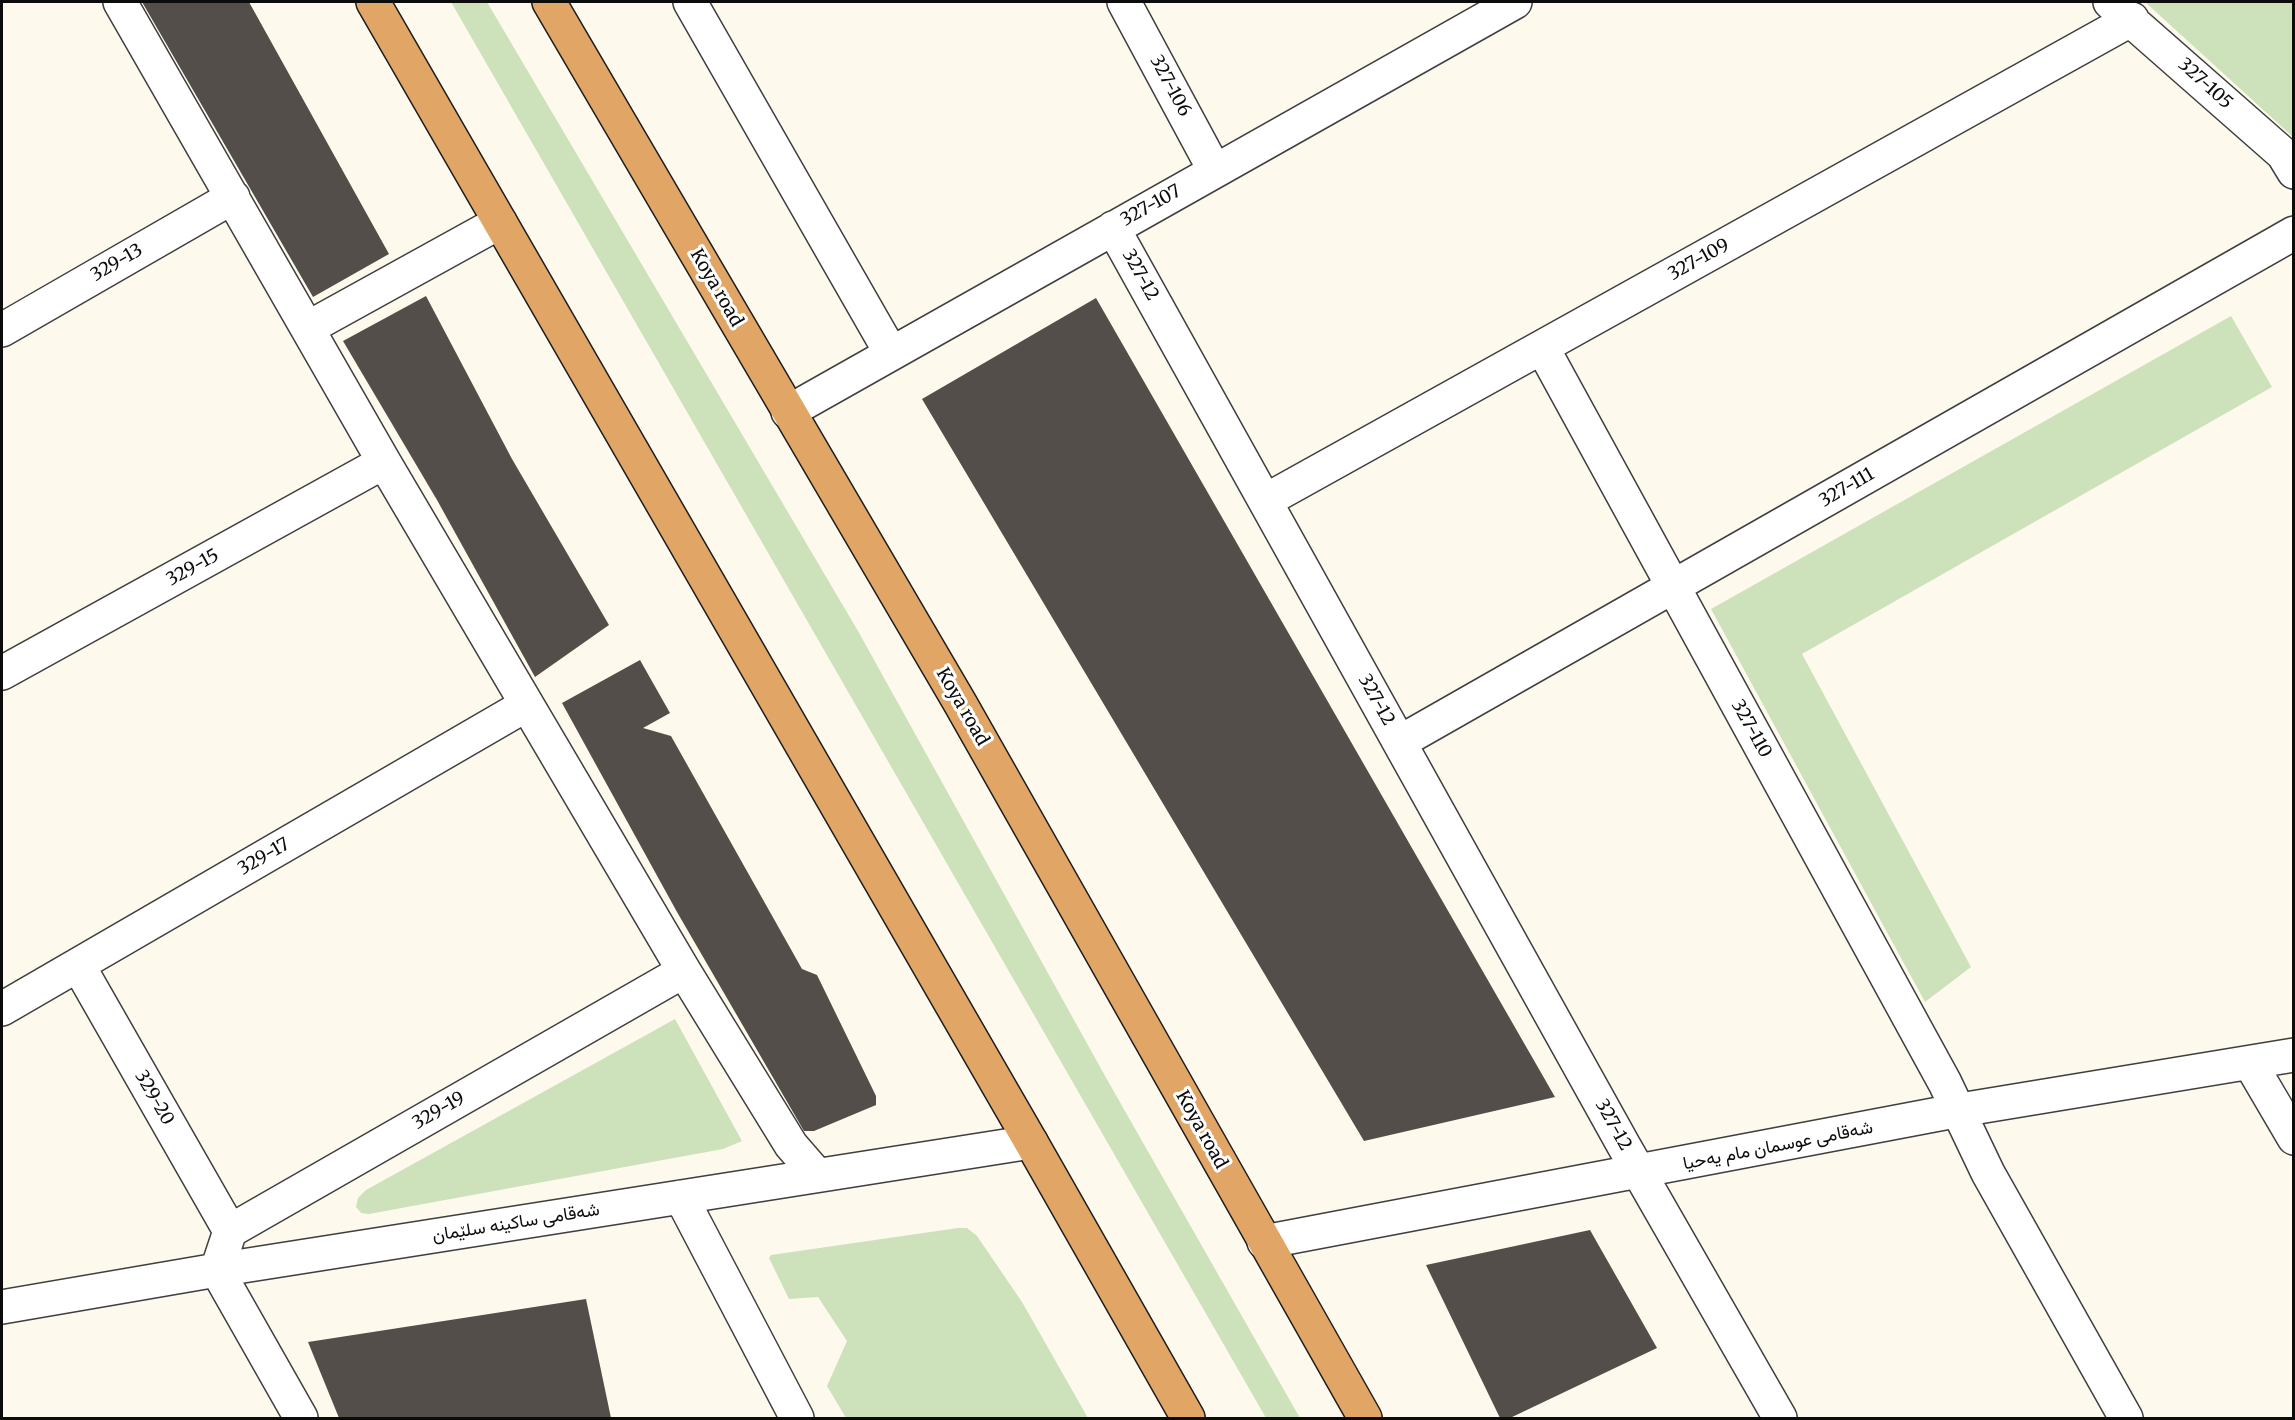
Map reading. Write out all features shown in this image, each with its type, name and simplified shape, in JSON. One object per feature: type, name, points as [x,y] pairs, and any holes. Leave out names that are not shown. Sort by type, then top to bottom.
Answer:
[{"type":"highway","points":[[373,2],[1031,1142],[1188,1419]]},
{"type":"highway","name":"Koya road","points":[[549,2],[966,714],[1365,1419]]},
{"type":"street","points":[[120,2],[384,462],[684,971],[791,1145],[817,1175]]},
{"type":"street","points":[[690,2],[891,353]]},
{"type":"street","name":"327-106","points":[[1125,2],[1215,171]]},
{"type":"street","name":"327-107","points":[[788,412],[1515,2]]},
{"type":"street","name":"327-105","points":[[2121,10],[2283,154],[2294,172]]},
{"type":"street","name":"327-109","points":[[1265,501],[1542,347],[2121,10]]},
{"type":"street","name":"329-13","points":[[2,330],[233,197]]},
{"type":"street","points":[[308,328],[500,222]]},
{"type":"street","name":"327-12","points":[[1113,228],[1639,1173],[1780,1419]]},
{"type":"street","name":"327-111","points":[[1400,742],[2294,233]]},
{"type":"street","name":"327-110","points":[[1542,347],[1960,1110],[1988,1173],[2126,1419]]},
{"type":"street","name":"329-15","points":[[2,673],[384,462]]},
{"type":"street","name":"329-17","points":[[2,1010],[526,705]]},
{"type":"street","name":"329-20","points":[[78,965],[230,1231]]},
{"type":"street","name":"329-19","points":[[230,1231],[684,971]]},
{"type":"street","name":"شەقامی عوسمان مام یەحیا","points":[[1264,1242],[1639,1173],[1960,1110],[2294,1055]]},
{"type":"street","points":[[2250,1063],[2294,1138]]},
{"type":"street","name":"شەقامی ساکینە سلێمان","points":[[2,1307],[216,1270],[1031,1142]]},
{"type":"street","points":[[681,1197],[797,1419]]},
{"type":"street","points":[[230,1231],[216,1270],[301,1419]]},
{"type":"green space","points":[[451,2],[487,2],[858,631],[1109,1083],[1300,1418],[1266,1418]]},
{"type":"green space","points":[[2145,2],[2293,2],[2293,137]]},
{"type":"green space","points":[[2231,316],[2272,387],[1802,654],[1971,967],[1925,1002],[1711,609]]},
{"type":"green space","points":[[675,1019],[742,1141],[723,1149],[369,1214],[361,1213],[356,1207],[358,1198],[366,1190]]},
{"type":"green space","points":[[967,1228],[977,1236],[1022,1302],[1088,1418],[846,1418],[827,1386],[847,1341],[818,1297],[789,1299],[769,1258],[771,1255]]},
{"type":"building","points":[[142,2],[249,2],[389,254],[313,297]]},
{"type":"building","points":[[426,296],[512,459],[609,625],[535,677],[437,500],[343,341]]},
{"type":"building","points":[[1096,298],[1555,1097],[1364,1141],[922,399]]},
{"type":"building","points":[[640,660],[670,713],[643,728],[671,736],[802,969],[817,975],[876,1096],[876,1105],[814,1131],[804,1131],[677,912],[562,703]]},
{"type":"building","points":[[1590,1230],[1657,1348],[1510,1418],[1500,1418],[1426,1265]]},
{"type":"building","points":[[586,1299],[611,1418],[339,1418],[308,1342]]}]
